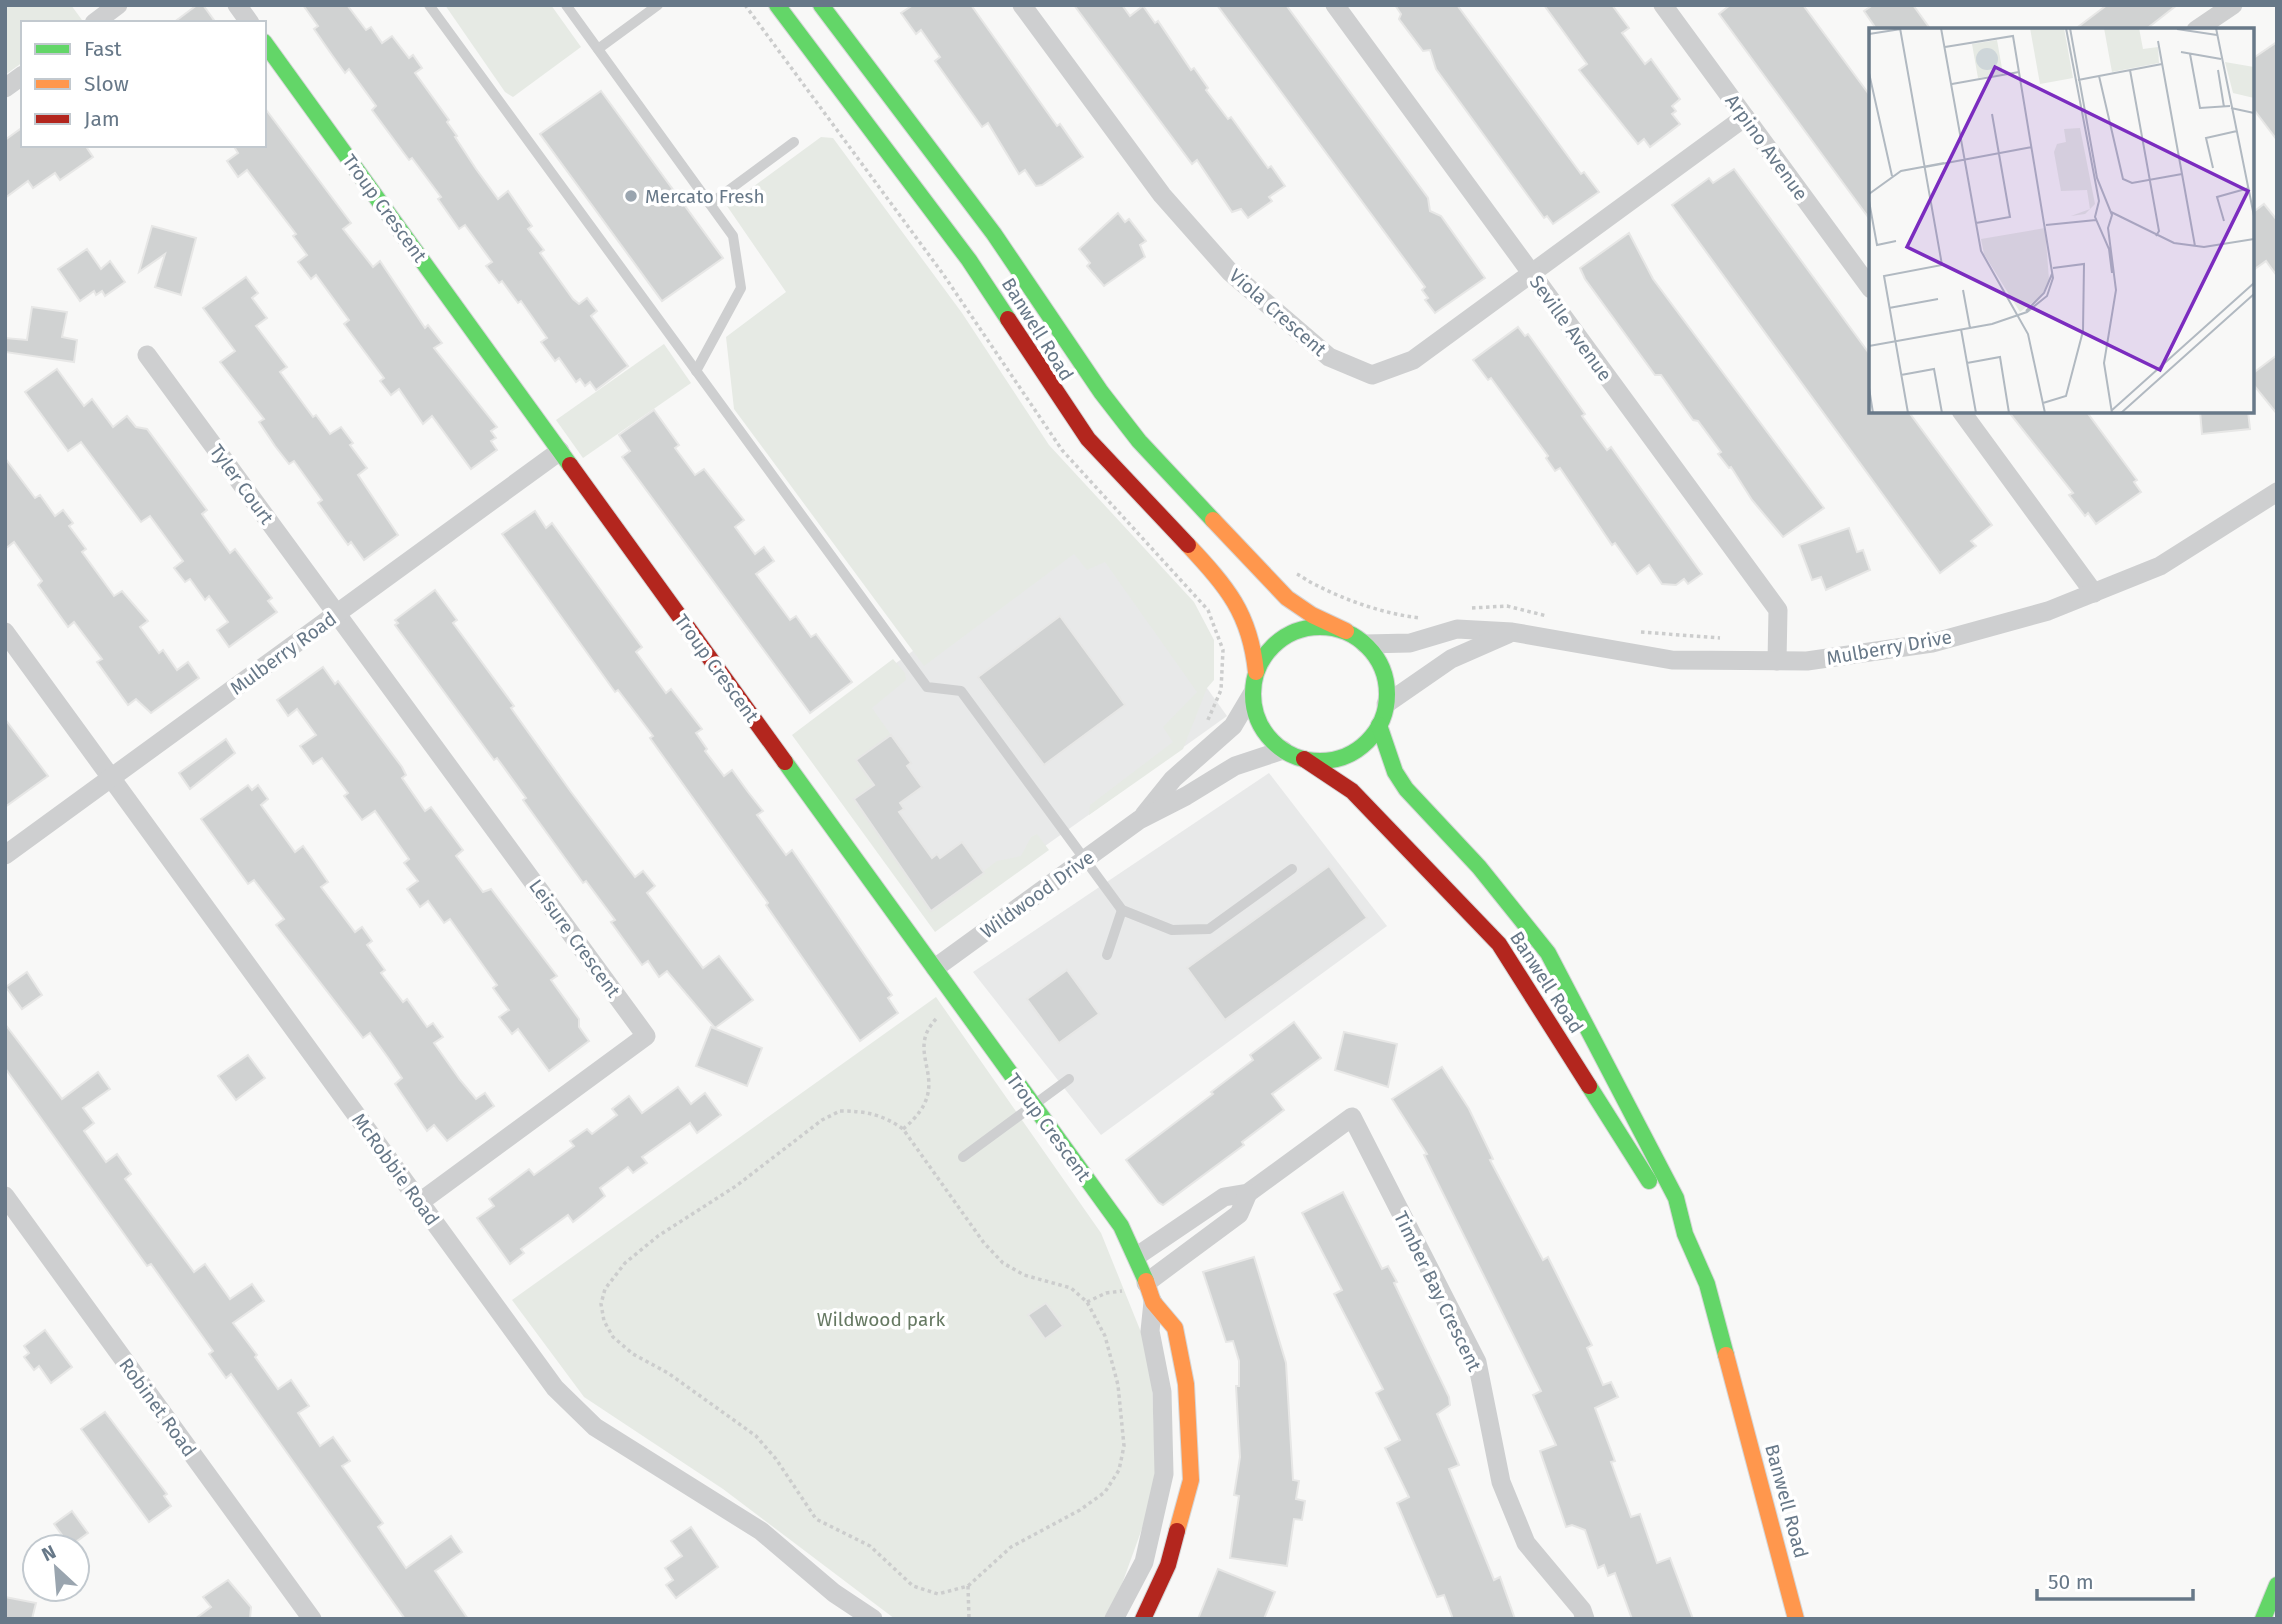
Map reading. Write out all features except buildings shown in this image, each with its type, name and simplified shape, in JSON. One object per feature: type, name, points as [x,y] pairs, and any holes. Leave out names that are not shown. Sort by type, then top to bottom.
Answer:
[{"type":"main road","name":"Banwell Road","points":[[777,5],[969,260],[1045,379],[1088,439],[1209,568],[1240,607],[1254,652],[1256,672]]},
{"type":"main road","name":"Banwell Road","points":[[821,5],[994,234],[1101,392],[1139,441],[1287,598],[1312,615],[1346,631]]},
{"type":"main road","name":"Troup Crescent","points":[[266,45],[1121,1226],[1137,1256],[1153,1302],[1175,1328],[1186,1384],[1191,1480],[1168,1565],[1143,1619]]},
{"type":"main road","points":[[1325,626],[1346,631],[1365,644],[1382,671],[1386,704],[1380,725],[1366,742],[1348,755],[1326,761],[1304,759],[1283,750],[1267,736],[1256,716],[1252,694],[1256,672],[1266,653],[1282,638],[1303,628],[1325,626]]},
{"type":"main road","name":"Banwell Road","points":[[1380,725],[1395,772],[1406,789],[1497,888],[1548,953],[1676,1198],[1685,1234]]},
{"type":"main road","name":"Banwell Road","points":[[1304,759],[1352,791],[1499,944],[1685,1234],[1707,1284],[1796,1619]]},
{"type":"main road","points":[[2263,1619],[2277,1585]]},
{"type":"street","points":[[97,21],[118,5]]},
{"type":"street","points":[[237,5],[249,21]]},
{"type":"street","name":"Viola Crescent","points":[[1022,5],[1162,195],[1230,272],[1329,357],[1372,376],[1413,360],[1745,117]]},
{"type":"street","name":"Seville Avenue","points":[[1335,5],[1778,610],[1777,661]]},
{"type":"street","name":"Arpino Avenue","points":[[1663,5],[1869,286]]},
{"type":"street","points":[[2199,28],[2233,5]]},
{"type":"street","points":[[5,88],[21,76]]},
{"type":"street","name":"Tyler Court","points":[[146,355],[337,613]]},
{"type":"street","points":[[1962,413],[2094,593]]},
{"type":"street","name":"Mulberry Road","points":[[5,855],[560,451]]},
{"type":"street","name":"Mulberry Drive","points":[[1365,644],[1410,643],[1457,629],[1512,632],[1672,660],[1807,661],[1932,643],[2048,611],[2160,566],[2277,492]]},
{"type":"street","name":"Leisure Crescent","points":[[337,613],[646,1036],[420,1202]]},
{"type":"street","name":"McRobbie Road","points":[[5,632],[555,1388],[594,1427],[761,1531],[834,1592],[873,1619]]},
{"type":"street","points":[[1386,704],[1451,659],[1512,632]]},
{"type":"street","name":"Wildwood Drive","points":[[1139,820],[1173,779],[1233,726],[1252,694]]},
{"type":"street","name":"Wildwood Drive","points":[[935,968],[1139,820],[1186,796],[1234,766],[1283,750]]},
{"type":"street","name":"Timber Bay Crescent","points":[[1137,1256],[1224,1197],[1248,1193],[1352,1117],[1477,1362],[1501,1482],[1526,1543],[1582,1610],[1585,1619]]},
{"type":"street","name":"Timber Bay Crescent","points":[[1146,1283],[1239,1214],[1248,1193]]},
{"type":"street","name":"Robinet Road","points":[[5,1196],[312,1619]]},
{"type":"street","name":"Troup Crescent","points":[[1114,1619],[1144,1562],[1164,1474],[1162,1392],[1150,1331],[1153,1302]]},
{"type":"lane","points":[[429,5],[926,687],[961,691],[1122,911],[1172,930],[1209,929],[1292,869]]},
{"type":"lane","points":[[566,5],[733,236],[741,288],[696,371]]},
{"type":"lane","points":[[598,50],[658,5]]},
{"type":"lane","points":[[710,204],[794,142]]},
{"type":"lane","points":[[1107,955],[1122,911]]},
{"type":"lane","points":[[963,1157],[1069,1079]]},
{"type":"path","points":[[746,5],[943,274],[1062,450],[1208,610],[1223,650],[1221,690],[1202,731]]},
{"type":"path","points":[[902,1129],[927,1100],[931,1086],[922,1041],[928,1027],[938,1017]]},
{"type":"path","points":[[840,1111],[863,1111],[886,1116],[902,1129],[984,1243],[1003,1263],[1024,1275],[1071,1288],[1087,1303],[1105,1336],[1118,1385],[1124,1447],[1119,1470],[1105,1492],[1080,1510],[1011,1547],[968,1586],[938,1594],[913,1586],[870,1546],[816,1519],[776,1459],[757,1436],[668,1373],[633,1354],[612,1337],[604,1321],[601,1304],[605,1289],[625,1264],[658,1236],[736,1186],[822,1120],[840,1111]]},
{"type":"path","points":[[1087,1303],[1106,1293],[1122,1291]]},
{"type":"path","points":[[968,1586],[969,1619]]},
{"type":"shaded area","points":[[1090,525],[1227,716],[936,924],[799,732]]},
{"type":"shaded area","points":[[1269,773],[1387,926],[1101,1135],[973,972]]},
{"type":"green space","points":[[5,5],[71,5],[82,20],[21,21],[21,63],[5,75]]},
{"type":"green space","points":[[445,5],[551,5],[581,47],[513,97],[505,92]]},
{"type":"green space","points":[[821,137],[833,138],[962,313],[1049,445],[1194,602],[1214,640],[1214,680],[1207,688],[1183,749],[1089,815],[1090,805],[1173,742],[1163,727],[1197,692],[1105,562],[1087,570],[1074,554],[924,666],[734,409],[726,337],[786,292],[727,206]]},
{"type":"green space","points":[[664,344],[691,383],[583,458],[556,420]]},
{"type":"green space","points":[[893,659],[905,673],[906,680],[872,708],[891,735],[856,759],[874,785],[854,800],[931,911],[997,861],[1021,856],[1031,837],[1037,834],[1049,850],[935,932],[792,735]]},
{"type":"green space","name":"Wildwood park","points":[[936,997],[1101,1233],[1151,1357],[1156,1490],[1114,1606],[1105,1619],[895,1619],[723,1489],[584,1397],[512,1300]]},
{"type":"traffic: fast","points":[[777,5],[969,260],[1008,319]]},
{"type":"traffic: fast","points":[[821,5],[994,234],[1101,392],[1139,441],[1213,520]]},
{"type":"traffic: fast","points":[[266,45],[570,465]]},
{"type":"traffic: fast","points":[[1320,627],[1346,632],[1367,647],[1382,668],[1387,694],[1382,720],[1367,741],[1346,756],[1320,761],[1294,756],[1273,741],[1258,720],[1253,694],[1258,668],[1273,647],[1294,632],[1320,627]]},
{"type":"traffic: fast","points":[[1379,725],[1395,772],[1406,789],[1479,867],[1548,953],[1676,1198],[1685,1234],[1707,1284],[1726,1355]]},
{"type":"traffic: fast","points":[[785,762],[1121,1226],[1146,1281]]},
{"type":"traffic: fast","points":[[1589,1086],[1649,1181]]},
{"type":"traffic: fast","points":[[2263,1619],[2277,1585]]},
{"type":"traffic: slow","points":[[1213,520],[1287,598],[1312,615],[1346,631]]},
{"type":"traffic: slow","points":[[1188,545],[1234,602],[1248,633],[1256,672]]},
{"type":"traffic: slow","points":[[1146,1281],[1153,1302],[1175,1328],[1186,1384],[1191,1480],[1177,1531]]},
{"type":"traffic: slow","points":[[1726,1355],[1796,1619]]},
{"type":"traffic: jam","points":[[1008,319],[1088,439],[1188,545]]},
{"type":"traffic: jam","points":[[570,465],[785,762]]},
{"type":"traffic: jam","points":[[1304,759],[1352,791],[1499,944],[1589,1086]]},
{"type":"traffic: jam","points":[[1143,1619],[1168,1565],[1177,1531]]},
{"type":"place","name":"Mercato Fresh","points":[[631,196]]}]
